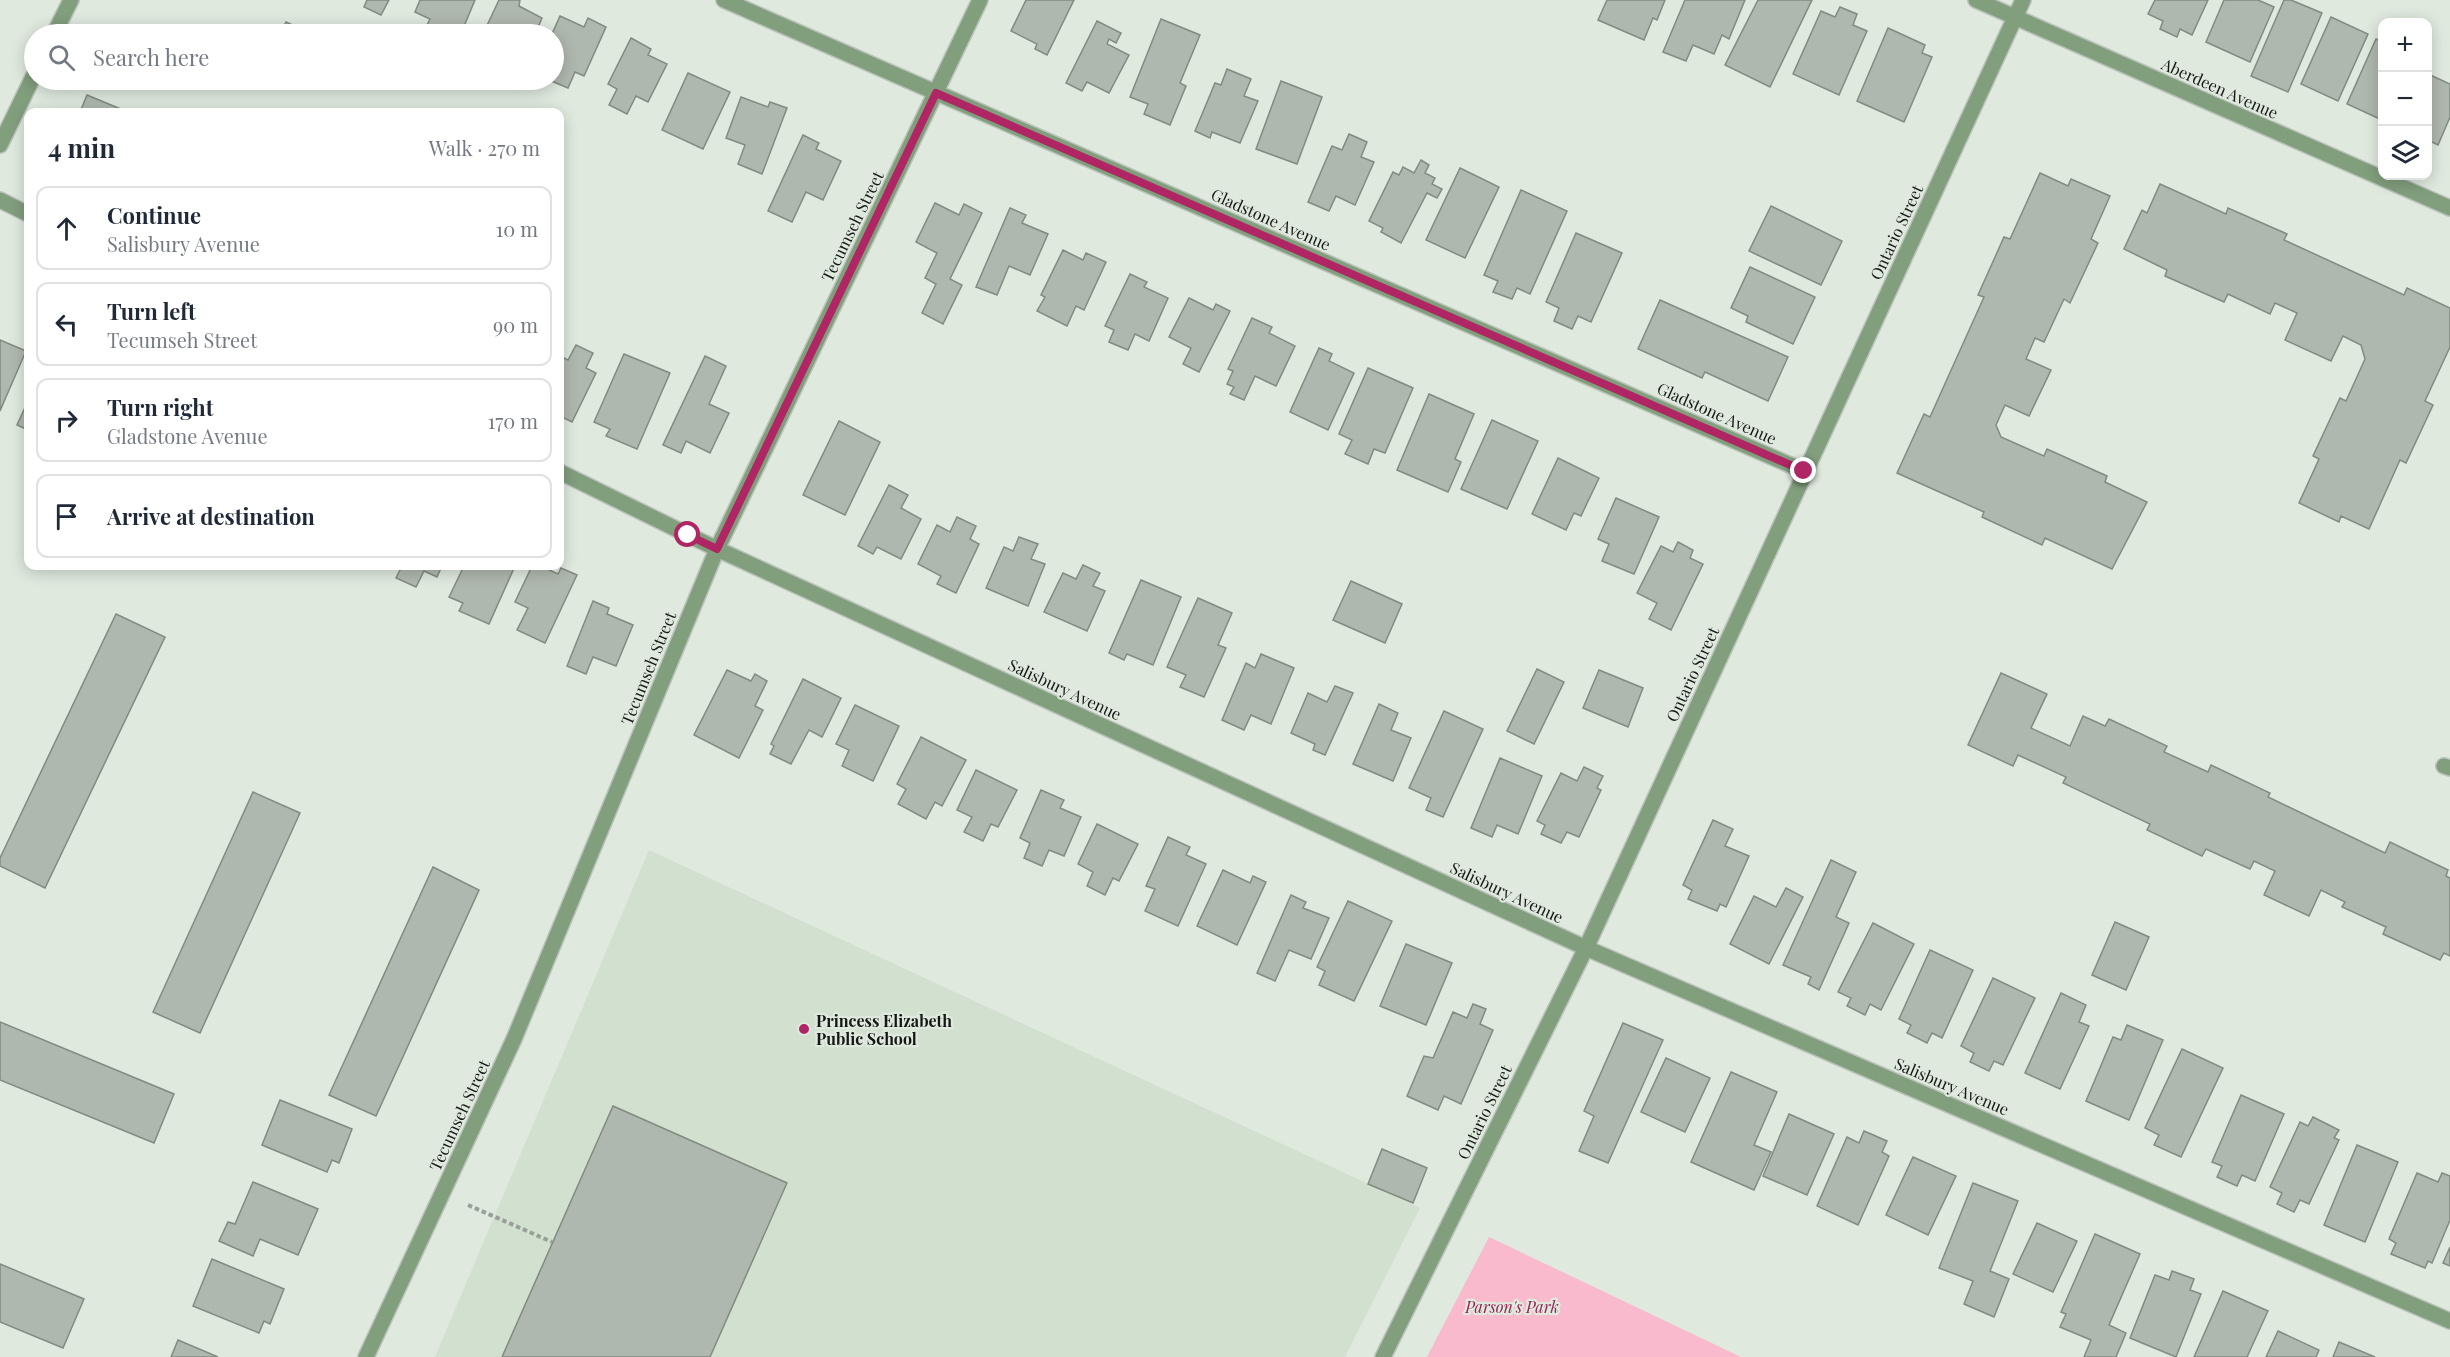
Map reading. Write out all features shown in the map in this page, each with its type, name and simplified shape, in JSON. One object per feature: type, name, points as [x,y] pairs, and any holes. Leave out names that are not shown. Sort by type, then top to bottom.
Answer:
[{"type":"street","points":[[59,24],[71,0]]},
{"type":"street","name":"Gladstone Avenue","points":[[724,0],[1804,471]]},
{"type":"street","name":"Tecumseh Street","points":[[366,1357],[514,1039],[717,549],[980,0]]},
{"type":"street","name":"Aberdeen Avenue","points":[[1976,0],[2450,208]]},
{"type":"street","name":"Ontario Street","points":[[1383,1357],[1586,948],[2023,0]]},
{"type":"street","points":[[0,145],[27,90]]},
{"type":"street","points":[[0,201],[24,212]]},
{"type":"street","name":"Salisbury Avenue","points":[[564,474],[717,549],[1586,948],[2450,1321]]},
{"type":"path","points":[[442,1193],[552,1242]]},
{"type":"shaded area","name":"Princess Elizabeth Public School","points":[[649,850],[1420,1208],[1345,1357],[435,1357]]},
{"type":"green space","name":"Parson's Park","points":[[1489,1237],[1741,1357],[1427,1357]]},
{"type":"building","points":[[367,0],[389,0],[381,15],[364,7]]},
{"type":"building","points":[[420,0],[475,0],[465,24],[428,24],[430,19],[415,12]]},
{"type":"building","points":[[499,0],[520,0],[519,6],[542,18],[539,24],[488,24]]},
{"type":"building","points":[[1026,0],[1074,0],[1047,55],[1035,49],[1037,44],[1011,31]]},
{"type":"building","points":[[1607,0],[1665,0],[1657,20],[1653,18],[1644,40],[1598,20]]},
{"type":"building","points":[[1685,0],[1745,0],[1729,39],[1722,35],[1714,54],[1693,45],[1686,61],[1663,52]]},
{"type":"building","points":[[1758,0],[1812,0],[1770,87],[1725,65]]},
{"type":"building","points":[[2155,0],[2208,0],[2192,35],[2180,29],[2177,37],[2160,29],[2163,21],[2148,14]]},
{"type":"building","points":[[2224,0],[2258,0],[2274,7],[2250,62],[2206,42]]},
{"type":"building","points":[[2284,0],[2291,0],[2322,13],[2288,92],[2251,76]]},
{"type":"building","points":[[1840,7],[1857,14],[1853,25],[1867,31],[1839,95],[1793,74],[1821,11],[1835,17]]},
{"type":"building","points":[[560,16],[584,27],[588,18],[606,27],[584,76],[575,72],[568,88],[564,86],[564,24],[556,24]]},
{"type":"building","points":[[2331,17],[2368,34],[2338,101],[2301,84]]},
{"type":"building","points":[[1161,19],[1200,35],[1180,83],[1186,86],[1170,125],[1144,114],[1148,104],[1130,97]]},
{"type":"building","points":[[1097,21],[1121,33],[1116,43],[1109,39],[1107,44],[1129,55],[1109,93],[1087,82],[1082,91],[1066,83]]},
{"type":"building","points":[[1888,28],[1925,45],[1922,53],[1932,57],[1904,122],[1857,101]]},
{"type":"building","points":[[631,38],[651,49],[648,55],[667,64],[648,102],[636,96],[627,114],[609,105],[617,89],[608,84]]},
{"type":"building","points":[[2376,39],[2378,40],[2378,118],[2347,104]]},
{"type":"building","points":[[1227,69],[1251,79],[1244,96],[1258,101],[1240,143],[1212,132],[1210,138],[1195,131],[1215,83],[1221,85]]},
{"type":"building","points":[[688,73],[730,92],[703,149],[662,130]]},
{"type":"building","points":[[2432,76],[2450,84],[2450,117],[2438,145],[2432,142]]},
{"type":"building","points":[[1281,81],[1322,97],[1297,164],[1256,149]]},
{"type":"building","points":[[87,95],[118,108],[82,108]]},
{"type":"building","points":[[741,97],[768,107],[770,102],[787,108],[762,174],[738,164],[745,145],[726,138]]},
{"type":"building","points":[[1349,134],[1367,142],[1361,157],[1374,162],[1355,205],[1336,196],[1329,211],[1308,202],[1332,146],[1342,150]]},
{"type":"building","points":[[803,135],[819,143],[816,149],[841,161],[823,200],[806,192],[792,222],[768,211]]},
{"type":"building","points":[[1421,160],[1429,165],[1425,173],[1435,178],[1432,184],[1442,189],[1437,198],[1427,193],[1401,243],[1381,232],[1383,228],[1369,221],[1393,172],[1399,175],[1403,167],[1414,173]]},
{"type":"building","points":[[1460,168],[1499,187],[1465,258],[1426,240]]},
{"type":"building","points":[[2040,173],[2068,186],[2071,179],[2110,196],[2091,239],[2098,243],[2070,303],[2064,299],[2044,342],[2035,338],[2026,359],[2051,370],[2029,416],[2005,405],[1996,425],[2001,437],[2044,456],[2047,449],[2107,476],[2105,482],[2147,502],[2112,569],[2045,538],[2042,545],[1982,517],[1984,512],[1897,473],[1924,414],[1930,417],[1984,297],[1978,295],[2004,237],[2010,239]]},
{"type":"building","points":[[2160,184],[2226,214],[2228,208],[2287,234],[2284,240],[2404,295],[2407,288],[2450,308],[2450,347],[2425,401],[2433,405],[2406,463],[2400,460],[2369,529],[2341,516],[2339,522],[2299,503],[2319,459],[2313,456],[2340,398],[2346,401],[2365,359],[2361,345],[2343,336],[2331,361],[2285,340],[2297,313],[2275,303],[2270,314],[2228,294],[2224,302],[2165,276],[2167,270],[2124,249],[2142,210],[2147,213]]},
{"type":"building","points":[[1521,190],[1567,211],[1530,294],[1517,288],[1512,299],[1493,292],[1498,281],[1484,275]]},
{"type":"building","points":[[935,203],[959,215],[964,204],[982,213],[950,279],[962,285],[943,324],[922,313],[936,284],[925,278],[937,253],[916,242]]},
{"type":"building","points":[[1771,206],[1842,241],[1821,285],[1749,251]]},
{"type":"building","points":[[1010,208],[1026,215],[1022,223],[1048,234],[1030,275],[1009,266],[997,295],[976,287]]},
{"type":"building","points":[[1576,233],[1622,253],[1591,322],[1578,316],[1572,329],[1554,321],[1559,308],[1546,302]]},
{"type":"building","points":[[1063,250],[1083,260],[1086,253],[1106,262],[1084,310],[1076,306],[1067,326],[1037,311],[1045,297],[1041,295]]},
{"type":"building","points":[[1750,267],[1815,297],[1793,344],[1746,322],[1748,316],[1731,308]]},
{"type":"building","points":[[1130,274],[1147,282],[1144,287],[1168,298],[1149,341],[1135,334],[1128,350],[1109,342],[1114,330],[1105,326]]},
{"type":"building","points":[[1189,298],[1213,310],[1216,304],[1230,311],[1199,372],[1183,364],[1191,348],[1169,337]]},
{"type":"building","points":[[1660,300],[1788,357],[1768,401],[1705,372],[1702,378],[1638,349]]},
{"type":"building","points":[[1252,318],[1272,327],[1269,333],[1295,346],[1276,386],[1255,376],[1244,400],[1230,394],[1234,387],[1227,384],[1233,371],[1228,369]]},
{"type":"building","points":[[0,340],[24,350],[24,356],[0,411]]},
{"type":"building","points":[[576,345],[593,353],[586,368],[596,373],[572,422],[564,418],[564,358],[568,360]]},
{"type":"building","points":[[1319,348],[1332,354],[1329,361],[1354,373],[1328,430],[1290,412]]},
{"type":"building","points":[[624,354],[670,373],[637,449],[606,436],[610,429],[594,422]]},
{"type":"building","points":[[705,356],[726,366],[709,404],[729,413],[710,453],[686,441],[681,453],[663,445]]},
{"type":"building","points":[[1368,368],[1413,388],[1385,453],[1374,449],[1368,464],[1345,454],[1352,440],[1339,434]]},
{"type":"building","points":[[1429,394],[1474,414],[1455,459],[1461,462],[1448,492],[1397,470]]},
{"type":"building","points":[[24,410],[24,428],[17,425]]},
{"type":"building","points":[[1492,420],[1538,441],[1507,509],[1461,489]]},
{"type":"building","points":[[839,421],[880,442],[845,515],[803,495]]},
{"type":"building","points":[[1558,458],[1599,478],[1581,516],[1574,513],[1566,530],[1532,514]]},
{"type":"building","points":[[889,485],[908,495],[901,508],[921,519],[901,559],[877,547],[873,554],[858,546]]},
{"type":"building","points":[[1616,498],[1659,517],[1634,574],[1602,561],[1609,544],[1598,539]]},
{"type":"building","points":[[957,517],[976,526],[970,539],[979,544],[956,593],[937,584],[941,576],[918,564],[937,525],[950,532]]},
{"type":"building","points":[[1019,537],[1038,544],[1031,559],[1045,564],[1028,606],[986,588],[1004,547],[1013,551]]},
{"type":"building","points":[[1678,542],[1693,550],[1690,558],[1703,564],[1671,630],[1649,619],[1657,603],[1637,593],[1661,546],[1673,552]]},
{"type":"building","points":[[1083,565],[1100,573],[1093,586],[1105,591],[1087,631],[1044,612],[1063,573],[1076,579]]},
{"type":"building","points":[[564,569],[577,575],[545,643],[517,630],[528,608],[515,602],[530,570],[550,570],[558,574],[560,570]]},
{"type":"building","points":[[400,570],[440,570],[437,577],[424,571],[416,587],[396,578]]},
{"type":"building","points":[[462,570],[513,570],[489,624],[459,611],[463,603],[449,597]]},
{"type":"building","points":[[1141,580],[1181,597],[1153,665],[1127,654],[1124,660],[1109,653]]},
{"type":"building","points":[[1351,581],[1402,604],[1385,643],[1333,620]]},
{"type":"building","points":[[1198,598],[1232,613],[1218,645],[1226,648],[1204,697],[1180,687],[1186,675],[1167,667]]},
{"type":"building","points":[[593,601],[609,608],[607,614],[633,625],[616,666],[593,657],[586,674],[567,666]]},
{"type":"building","points":[[116,614],[165,637],[45,888],[0,866],[0,858]]},
{"type":"building","points":[[1261,654],[1294,668],[1271,724],[1251,715],[1244,730],[1222,720],[1246,663],[1255,668]]},
{"type":"building","points":[[1537,669],[1564,682],[1534,744],[1507,731]]},
{"type":"building","points":[[727,670],[751,681],[755,674],[767,681],[755,706],[763,710],[739,758],[694,735]]},
{"type":"building","points":[[1599,670],[1643,688],[1628,727],[1583,708]]},
{"type":"building","points":[[2001,673],[2047,694],[2031,728],[2070,746],[2083,716],[2105,726],[2109,719],[2167,746],[2164,752],[2208,772],[2211,765],[2270,793],[2268,797],[2385,853],[2390,842],[2448,870],[2446,876],[2450,878],[2450,956],[2444,953],[2440,960],[2383,934],[2386,927],[2342,907],[2345,902],[2321,890],[2309,916],[2264,895],[2275,871],[2254,861],[2250,869],[2206,849],[2202,856],[2147,830],[2150,824],[2063,783],[2066,777],[2018,755],[2013,766],[1968,745]]},
{"type":"building","points":[[803,679],[841,698],[822,737],[809,730],[791,764],[770,754],[774,746],[771,744]]},
{"type":"building","points":[[1335,686],[1353,693],[1325,755],[1313,750],[1315,744],[1291,733],[1308,693],[1327,702]]},
{"type":"building","points":[[1379,704],[1398,713],[1391,730],[1411,738],[1393,781],[1353,764]]},
{"type":"building","points":[[855,705],[899,726],[873,781],[842,766],[849,750],[836,744]]},
{"type":"building","points":[[1444,711],[1483,729],[1443,817],[1426,810],[1431,798],[1409,788]]},
{"type":"building","points":[[921,737],[966,760],[942,806],[935,802],[926,819],[898,804],[906,789],[897,784]]},
{"type":"building","points":[[1500,758],[1542,776],[1518,834],[1497,825],[1492,837],[1471,828]]},
{"type":"building","points":[[1584,767],[1603,776],[1597,788],[1601,790],[1579,837],[1567,832],[1561,843],[1541,834],[1545,825],[1537,821],[1561,773],[1577,781]]},
{"type":"building","points":[[976,770],[1017,790],[998,827],[991,824],[983,841],[964,832],[972,817],[957,810]]},
{"type":"building","points":[[1041,790],[1064,800],[1060,808],[1081,817],[1064,856],[1049,850],[1042,866],[1024,858],[1030,843],[1020,838]]},
{"type":"building","points":[[253,792],[300,813],[200,1033],[153,1012]]},
{"type":"building","points":[[1713,820],[1733,829],[1725,846],[1749,856],[1726,907],[1720,904],[1717,911],[1688,899],[1692,890],[1683,885]]},
{"type":"building","points":[[1097,824],[1138,844],[1119,881],[1113,878],[1105,895],[1087,886],[1093,872],[1078,864]]},
{"type":"building","points":[[1168,837],[1190,847],[1186,855],[1206,864],[1178,926],[1145,911],[1155,889],[1146,886]]},
{"type":"building","points":[[1831,860],[1856,872],[1836,917],[1849,923],[1819,990],[1808,984],[1811,977],[1783,965]]},
{"type":"building","points":[[433,867],[479,890],[376,1116],[329,1095]]},
{"type":"building","points":[[1223,870],[1250,883],[1253,876],[1266,882],[1237,945],[1197,926]]},
{"type":"building","points":[[1786,888],[1803,897],[1769,964],[1730,944],[1754,896],[1776,907]]},
{"type":"building","points":[[1291,895],[1306,902],[1303,908],[1329,918],[1311,959],[1289,950],[1275,981],[1257,973]]},
{"type":"building","points":[[1348,901],[1392,921],[1354,1001],[1319,985],[1325,971],[1317,967]]},
{"type":"building","points":[[2115,922],[2149,937],[2126,990],[2092,975]]},
{"type":"building","points":[[1873,923],[1914,944],[1881,1010],[1870,1004],[1865,1015],[1847,1006],[1851,998],[1838,992]]},
{"type":"building","points":[[1406,944],[1452,963],[1426,1025],[1380,1006]]},
{"type":"building","points":[[1930,950],[1973,970],[1942,1038],[1932,1033],[1927,1043],[1907,1033],[1911,1025],[1899,1019]]},
{"type":"building","points":[[1993,978],[2035,998],[2003,1065],[1994,1061],[1989,1071],[1970,1062],[1974,1053],[1961,1046]]},
{"type":"building","points":[[2061,993],[2086,1005],[2079,1022],[2089,1026],[2060,1089],[2025,1073]]},
{"type":"building","points":[[1473,1004],[1486,1009],[1480,1024],[1493,1030],[1461,1104],[1444,1096],[1438,1110],[1407,1096],[1424,1056],[1433,1058],[1453,1012],[1467,1018]]},
{"type":"building","points":[[0,1022],[174,1094],[154,1143],[0,1080]]},
{"type":"building","points":[[1623,1023],[1663,1040],[1608,1163],[1579,1151],[1594,1116],[1584,1111]]},
{"type":"building","points":[[2127,1025],[2163,1040],[2129,1120],[2086,1101],[2113,1037],[2121,1040]]},
{"type":"building","points":[[2182,1049],[2223,1068],[2181,1157],[2154,1145],[2159,1135],[2145,1128]]},
{"type":"building","points":[[1666,1058],[1710,1078],[1685,1132],[1641,1112]]},
{"type":"building","points":[[1731,1072],[1777,1092],[1754,1145],[1771,1152],[1754,1190],[1691,1162]]},
{"type":"building","points":[[2241,1095],[2284,1114],[2255,1181],[2242,1175],[2237,1186],[2217,1177],[2222,1166],[2212,1162]]},
{"type":"building","points":[[280,1100],[352,1129],[339,1163],[332,1160],[327,1172],[262,1145]]},
{"type":"building","points":[[613,1106],[787,1183],[710,1357],[502,1357]]},
{"type":"building","points":[[1789,1114],[1834,1134],[1807,1195],[1763,1176]]},
{"type":"building","points":[[2313,1117],[2339,1130],[2334,1138],[2339,1140],[2309,1204],[2300,1200],[2294,1212],[2277,1204],[2282,1193],[2270,1187],[2300,1122],[2308,1126]]},
{"type":"building","points":[[1864,1131],[1887,1141],[1882,1152],[1889,1156],[1858,1225],[1817,1206],[1847,1137],[1859,1143]]},
{"type":"building","points":[[2357,1145],[2398,1162],[2365,1242],[2324,1225]]},
{"type":"building","points":[[1382,1149],[1427,1168],[1413,1203],[1368,1184]]},
{"type":"building","points":[[1913,1157],[1956,1176],[1928,1235],[1886,1215]]},
{"type":"building","points":[[2417,1173],[2438,1182],[2442,1173],[2450,1176],[2450,1220],[2432,1263],[2428,1261],[2425,1268],[2391,1254],[2396,1243],[2389,1239]]},
{"type":"building","points":[[253,1182],[318,1209],[298,1255],[260,1239],[253,1256],[219,1241],[228,1222],[235,1224]]},
{"type":"building","points":[[1973,1183],[2018,1201],[1990,1271],[2009,1279],[1994,1317],[1964,1304],[1973,1281],[1939,1268]]},
{"type":"building","points":[[2037,1223],[2077,1241],[2053,1292],[2013,1274]]},
{"type":"building","points":[[2095,1234],[2140,1254],[2109,1325],[2126,1333],[2116,1357],[2084,1357],[2091,1340],[2060,1327],[2066,1314],[2061,1312]]},
{"type":"building","points":[[2450,1247],[2450,1266],[2443,1263]]},
{"type":"building","points":[[212,1259],[284,1289],[270,1324],[264,1321],[259,1333],[193,1306]]},
{"type":"building","points":[[0,1264],[84,1299],[63,1348],[0,1322]]},
{"type":"building","points":[[2172,1271],[2194,1279],[2190,1290],[2201,1294],[2176,1357],[2130,1338],[2155,1275],[2169,1280]]},
{"type":"building","points":[[2223,1291],[2268,1311],[2247,1357],[2194,1357]]},
{"type":"building","points":[[2278,1331],[2319,1350],[2316,1357],[2266,1357]]},
{"type":"building","points":[[178,1340],[218,1357],[171,1357]]},
{"type":"building","points":[[2339,1342],[2375,1357],[2333,1357]]},
{"type":"place","name":"Princess Elizabeth Public School","points":[[804,1029]]},
{"type":"route","points":[[688,535],[717,549],[936,93],[1804,471]]}]
